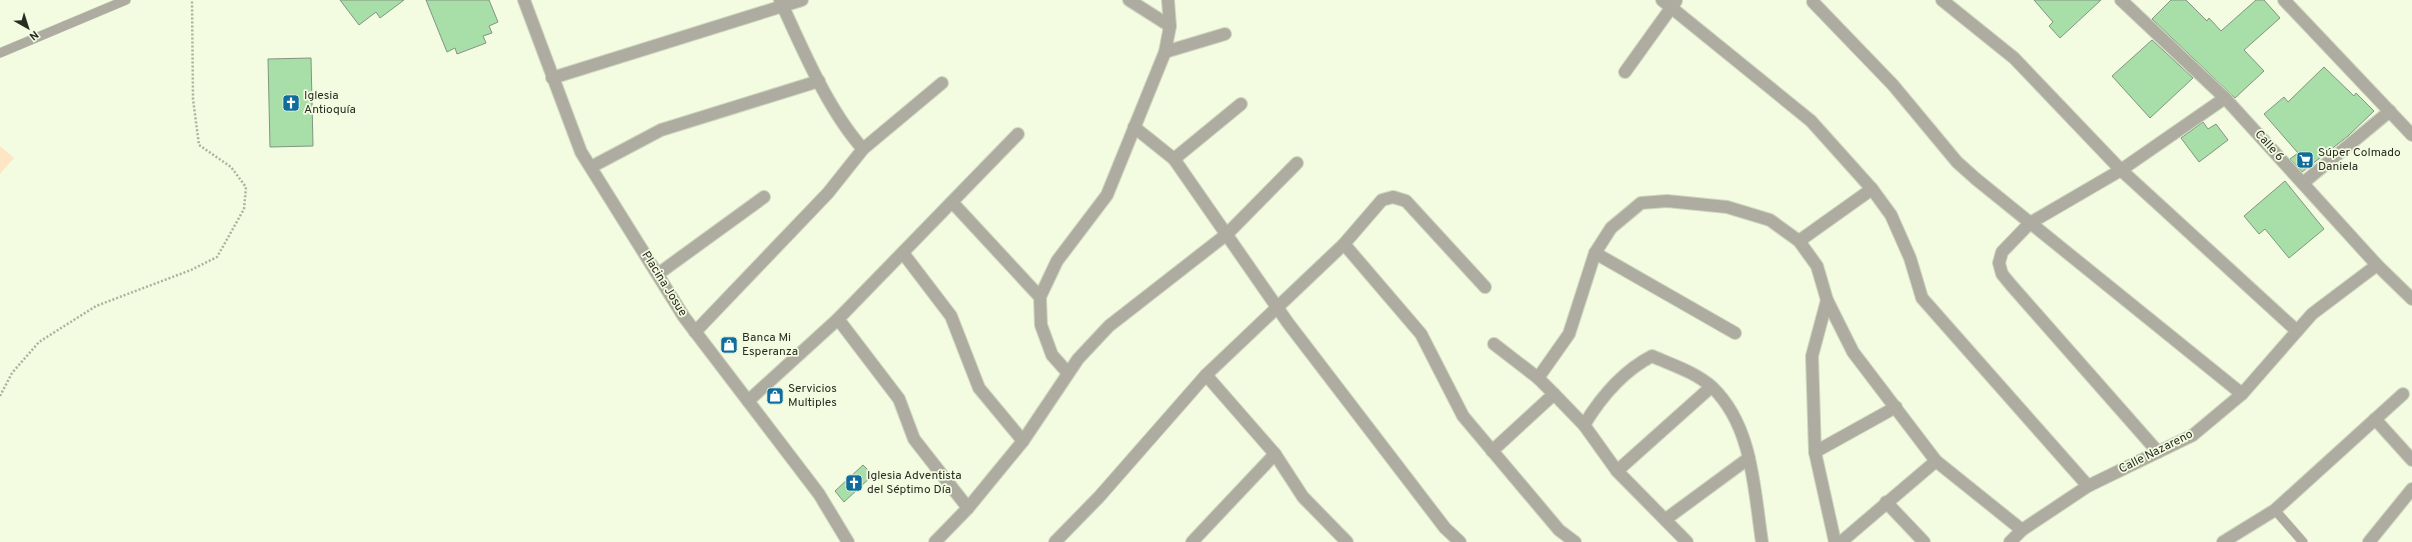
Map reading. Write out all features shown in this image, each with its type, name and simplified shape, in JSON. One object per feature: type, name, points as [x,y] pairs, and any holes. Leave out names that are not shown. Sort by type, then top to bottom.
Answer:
[{"type":"street","name":"Placina Josue","points":[[524,0],[581,152],[695,332],[819,494],[848,542]]},
{"type":"street","points":[[552,78],[782,4],[802,0]]},
{"type":"street","points":[[1129,0],[1170,26]]},
{"type":"street","points":[[1068,373],[1052,355],[1041,325],[1040,297],[1057,261],[1107,195],[1165,52],[1170,26],[1168,0]]},
{"type":"street","points":[[1942,0],[2014,58],[2121,170],[2297,331]]},
{"type":"street","name":"Calle 6","points":[[2121,0],[2225,98],[2377,265],[2412,299]]},
{"type":"street","points":[[2284,0],[2412,135]]},
{"type":"street","points":[[1813,1],[1893,85],[1957,162],[2030,223],[2242,394]]},
{"type":"street","points":[[1625,72],[1670,2],[1811,121],[1872,190],[1891,215],[1910,258],[1922,298],[2088,486]]},
{"type":"street","points":[[782,4],[819,81],[855,140],[863,150]]},
{"type":"street","points":[[1165,52],[1225,34]]},
{"type":"street","points":[[591,167],[661,130],[819,81]]},
{"type":"street","points":[[695,332],[828,193],[863,150],[942,83]]},
{"type":"street","points":[[2158,452],[2002,274],[1999,263],[2002,252],[2030,223],[2121,170],[2225,98]]},
{"type":"street","points":[[1174,159],[1241,104]]},
{"type":"street","points":[[2303,183],[2390,111]]},
{"type":"street","points":[[1134,127],[1174,159],[1278,306],[1288,323],[1445,528],[1460,542]]},
{"type":"street","points":[[748,401],[838,319],[1018,134]]},
{"type":"street","points":[[935,542],[968,508],[1023,441],[1068,373],[1109,326],[1227,234],[1297,163]]},
{"type":"street","points":[[1799,241],[1872,190]]},
{"type":"street","points":[[658,274],[764,197]]},
{"type":"street","points":[[1055,542],[1099,497],[1206,375],[1344,244],[1382,200],[1393,197],[1406,201],[1485,287]]},
{"type":"street","points":[[1538,378],[1569,334],[1595,253],[1611,228],[1641,203],[1667,201],[1728,207],[1770,220],[1799,241],[1817,266],[1827,300],[1853,352],[1936,461],[2022,530]]},
{"type":"street","points":[[952,202],[1040,297]]},
{"type":"street","points":[[1344,244],[1421,334],[1463,416],[1559,530],[1575,542]]},
{"type":"street","points":[[903,252],[951,316],[979,388],[1023,441]]},
{"type":"street","points":[[1595,253],[1735,333]]},
{"type":"street","name":"Calle Nazareno","points":[[2010,542],[2022,530],[2088,486],[2193,436],[2242,394],[2312,314],[2377,265]]},
{"type":"street","points":[[1827,300],[1812,356],[1815,452],[1835,542]]},
{"type":"street","points":[[838,319],[899,399],[914,439],[968,508]]},
{"type":"street","points":[[1494,344],[1538,378],[1554,394],[1584,425],[1617,471],[1687,542]]},
{"type":"street","points":[[1584,425],[1596,405],[1622,377],[1638,363],[1652,356],[1690,372],[1711,386],[1724,401],[1736,420],[1749,458],[1762,542]]},
{"type":"street","points":[[1206,375],[1275,454],[1303,497],[1340,540]]},
{"type":"street","points":[[1617,471],[1711,386]]},
{"type":"street","points":[[1492,451],[1554,394]]},
{"type":"street","points":[[2223,542],[2275,510],[2403,394]]},
{"type":"street","points":[[1815,452],[1896,407]]},
{"type":"street","points":[[2375,419],[2412,460]]},
{"type":"street","points":[[1192,542],[1275,454]]},
{"type":"street","points":[[1666,519],[1749,458]]},
{"type":"street","points":[[1841,542],[1886,502],[1936,461]]},
{"type":"street","points":[[2369,542],[2412,489]]},
{"type":"street","points":[[1886,502],[1924,542]]},
{"type":"lane","points":[[0,53],[126,0]]},
{"type":"lane","points":[[2275,510],[2303,542]]},
{"type":"path","points":[[0,396],[12,373],[40,342],[96,306],[191,270],[217,257],[244,209],[246,187],[231,167],[199,145],[193,98],[192,0]]},
{"type":"shaded area","points":[[0,146],[14,158],[0,174]]},
{"type":"building","points":[[340,0],[404,0],[380,18],[376,12],[359,25]]},
{"type":"building","points":[[426,0],[489,0],[498,22],[489,26],[492,33],[483,36],[486,43],[457,54],[455,48],[447,52]]},
{"type":"building","points":[[2034,0],[2101,0],[2060,38],[2049,26],[2053,22]]},
{"type":"building","points":[[2171,0],[2186,0],[2207,21],[2209,18],[2221,31],[2256,0],[2264,0],[2280,18],[2244,50],[2264,71],[2235,98],[2152,19]]},
{"type":"building","points":[[2152,40],[2193,78],[2150,118],[2112,76]]},
{"type":"building","name":"Iglesia Antioquía","points":[[311,58],[313,146],[270,147],[268,59]]},
{"type":"building","points":[[2324,67],[2354,96],[2356,93],[2374,111],[2348,136],[2302,172],[2290,159],[2298,153],[2264,114],[2284,97],[2288,102]]},
{"type":"building","points":[[2203,122],[2208,129],[2216,124],[2228,140],[2199,162],[2181,138]]},
{"type":"building","points":[[2285,181],[2324,229],[2289,258],[2265,229],[2259,234],[2244,216]]},
{"type":"building","name":"Iglesia Adventista del Séptimo Día","points":[[863,465],[873,475],[844,502],[835,491]]},
{"type":"place","name":"Iglesia Antioquía","points":[[291,103]]},
{"type":"place","name":"Súper Colmado Daniela","points":[[2305,160]]},
{"type":"place","name":"Banca Mi Esperanza","points":[[729,345]]},
{"type":"place","name":"Servicios Multiples","points":[[775,396]]},
{"type":"place","name":"Iglesia Adventista del Séptimo Día","points":[[854,483]]}]
